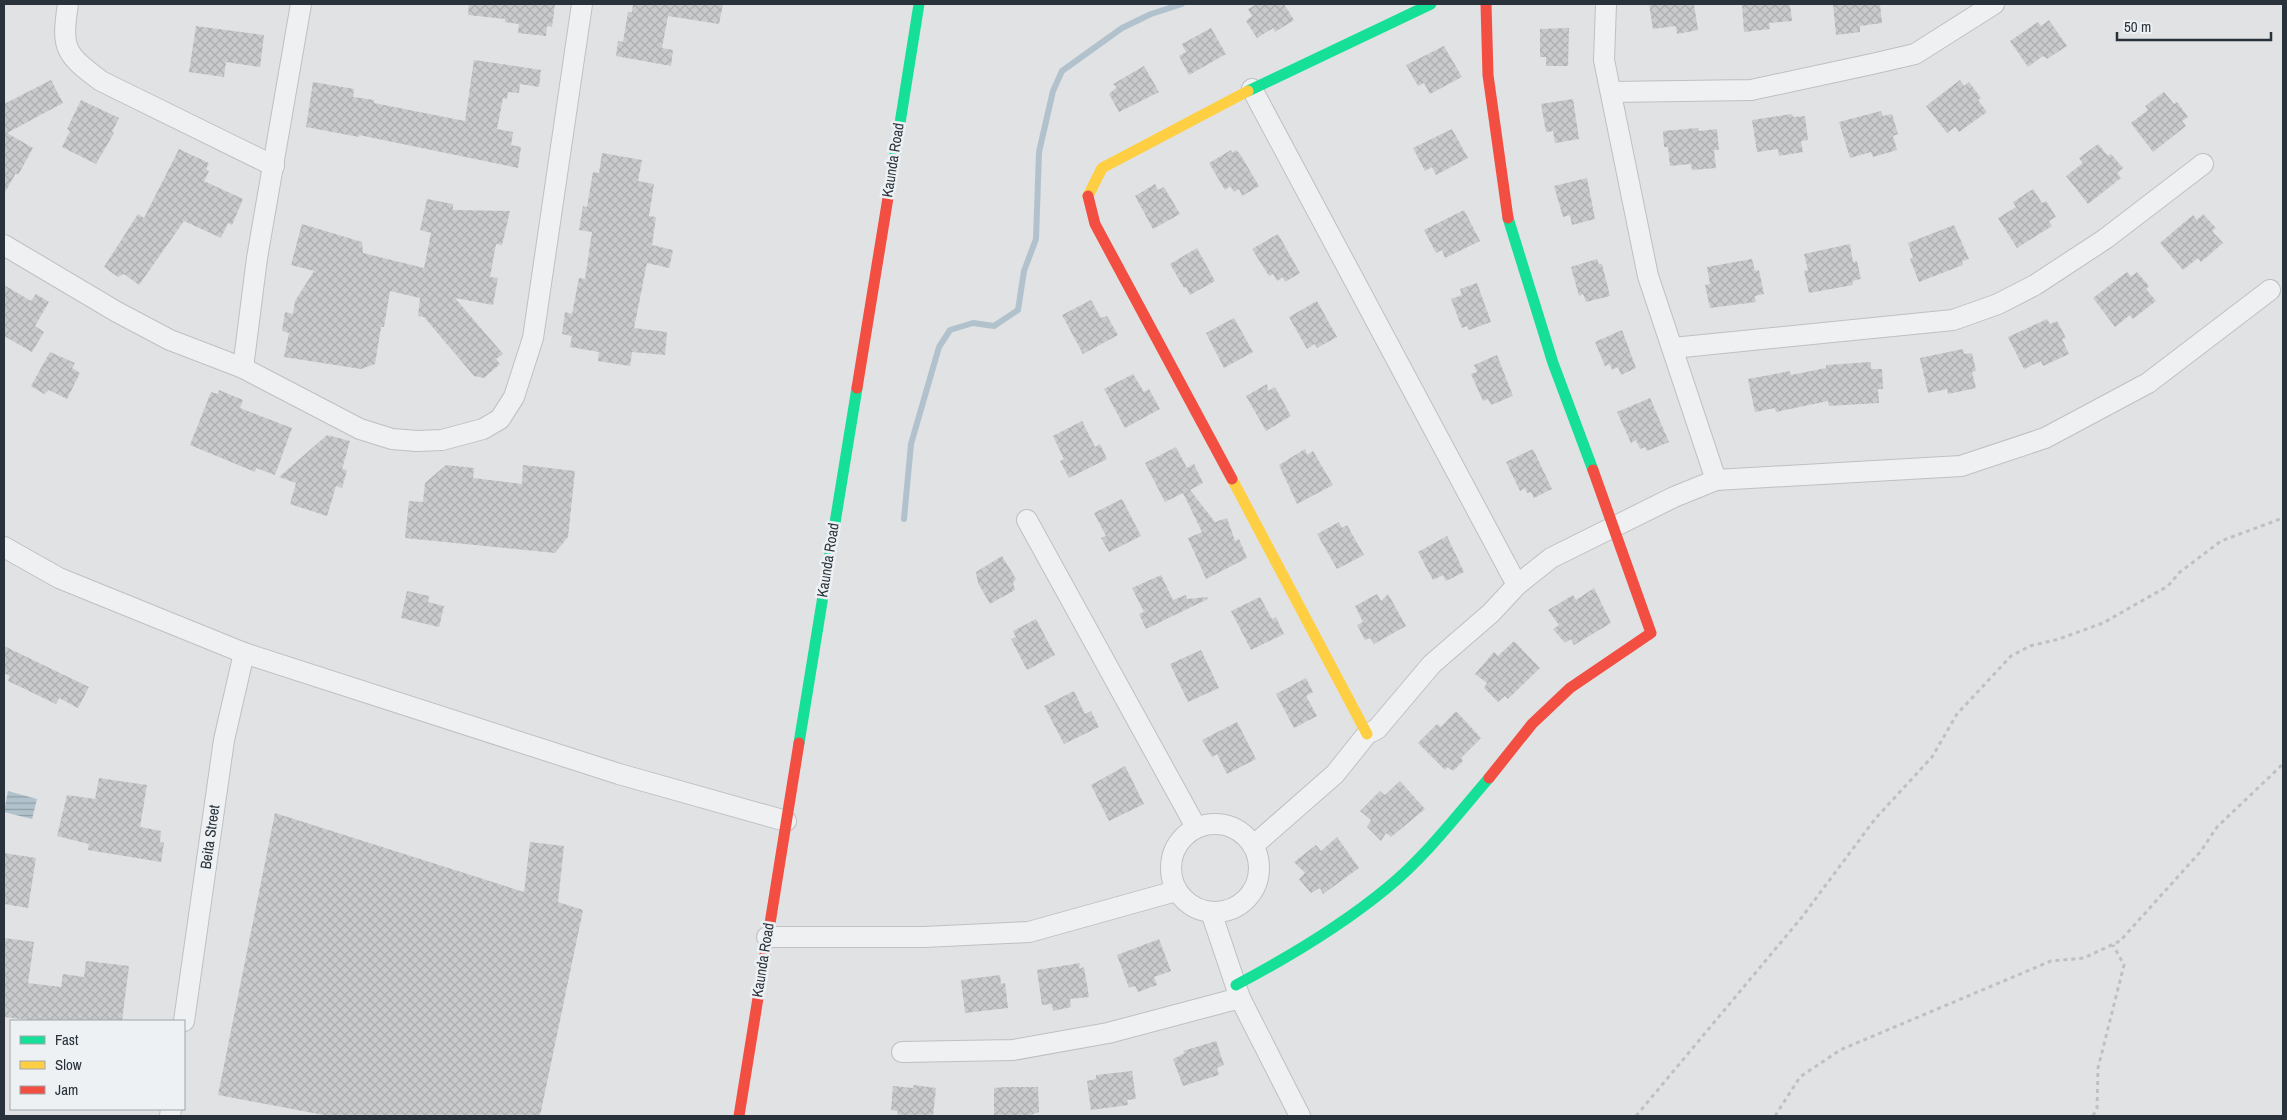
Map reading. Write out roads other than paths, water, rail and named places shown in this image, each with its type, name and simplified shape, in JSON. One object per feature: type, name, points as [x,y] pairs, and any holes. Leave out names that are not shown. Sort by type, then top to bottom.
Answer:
[{"type":"street","points":[[68,4],[64,26],[65,47],[81,66],[101,81],[274,166]]},
{"type":"street","points":[[243,368],[258,258],[301,4]]},
{"type":"street","points":[[4,245],[117,312],[170,340],[243,368],[360,429],[392,439],[442,440],[484,429],[500,418],[514,397],[533,338],[582,4]]},
{"type":"street","name":"Kaunda Road","points":[[739,1116],[919,4]]},
{"type":"street","points":[[1367,734],[1095,224],[1088,195],[1102,168],[1252,89],[1432,4]]},
{"type":"street","points":[[902,1052],[1013,1050],[1108,1033],[1238,992],[1388,887],[1429,847],[1508,756],[1532,724],[1570,688],[1651,633],[1614,526],[1553,363],[1506,212],[1488,75],[1486,4]]},
{"type":"street","points":[[1606,4],[1604,60],[1648,276],[1674,348],[1716,480]]},
{"type":"street","points":[[1612,92],[1750,90],[1872,64],[1915,54],[1994,4]]},
{"type":"street","points":[[1252,89],[1517,585]]},
{"type":"street","points":[[1674,348],[1953,320],[1998,304],[2035,286],[2105,239],[2203,164]]},
{"type":"street","points":[[1254,846],[1335,774],[1367,734],[1376,729],[1432,664],[1491,613],[1517,585],[1551,558],[1674,497],[1716,480],[1961,466],[2046,438],[2148,383],[2270,290]]},
{"type":"street","points":[[1027,520],[1196,827]]},
{"type":"street","points":[[4,547],[59,578],[244,654],[619,774],[786,821]]},
{"type":"street","name":"Beita Street","points":[[184,1020],[224,740],[244,654]]},
{"type":"street","points":[[1208,824],[1226,825],[1242,832],[1254,846],[1260,862],[1259,880],[1251,896],[1238,907],[1222,913],[1204,912],[1188,904],[1176,891],[1170,875],[1171,857],[1178,842],[1196,827],[1208,824]]},
{"type":"street","points":[[767,937],[924,937],[1029,932],[1176,891]]},
{"type":"street","points":[[1211,912],[1238,992],[1300,1116]]},
{"type":"waterway","points":[[904,519],[911,444],[939,347],[950,330],[973,323],[994,326],[1018,310],[1024,271],[1036,239],[1039,152],[1053,91],[1062,71],[1122,28],[1151,14],[1182,4]]}]
